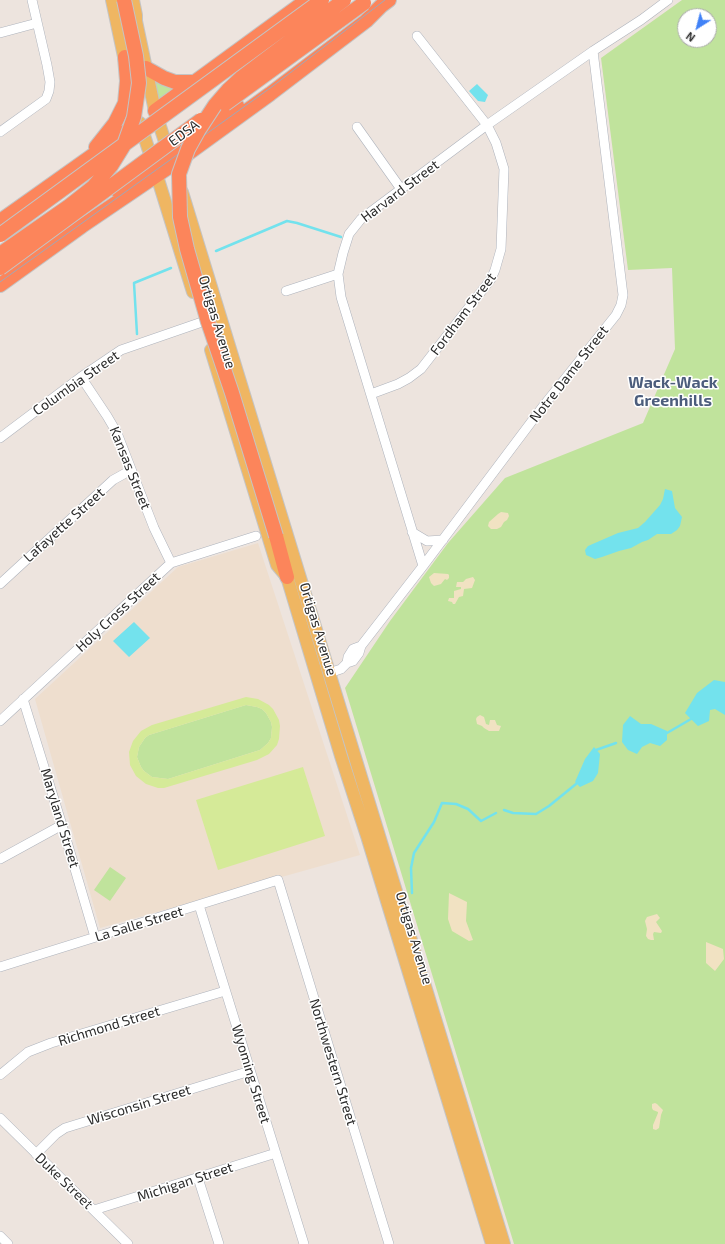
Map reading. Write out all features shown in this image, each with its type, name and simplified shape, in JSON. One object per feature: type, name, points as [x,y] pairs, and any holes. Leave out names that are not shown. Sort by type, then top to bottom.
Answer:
[{"type":"highway","points":[[0,254],[69,206],[93,187],[111,166],[124,145],[134,118],[139,83],[136,56],[124,0]]},
{"type":"highway","points":[[155,111],[197,82],[307,0]]},
{"type":"highway","name":"EDSA","points":[[0,236],[322,0]]},
{"type":"highway","points":[[287,577],[276,536],[208,322],[187,249],[180,217],[180,174],[188,149],[198,131],[215,105],[228,90],[242,77],[344,0]]},
{"type":"highway","points":[[170,158],[362,16],[376,2]]},
{"type":"highway","points":[[0,276],[90,210],[154,168],[193,145],[366,21],[376,2]]},
{"type":"highway","name":"EDSA","points":[[0,268],[197,124],[376,2]]},
{"type":"highway","points":[[237,52],[232,68],[234,80],[242,90],[254,96]]},
{"type":"highway","points":[[83,163],[111,129],[125,103],[127,81],[125,57]]},
{"type":"highway","points":[[146,72],[175,82],[197,82]]},
{"type":"highway","points":[[184,198],[183,184],[185,170],[191,157],[193,145],[254,99],[254,96]]},
{"type":"highway","points":[[0,221],[139,122]]},
{"type":"highway","points":[[0,285],[82,226],[154,168]]},
{"type":"highway","points":[[54,183],[66,181],[77,185],[86,193],[90,210]]},
{"type":"main road","name":"Ortigas Avenue","points":[[112,0],[139,122],[277,565],[287,577],[492,1244]]},
{"type":"main road","name":"Ortigas Avenue","points":[[129,0],[136,21]]},
{"type":"main road","name":"Ortigas Avenue","points":[[133,0],[146,72],[155,111],[184,198],[504,1244]]},
{"type":"main road","points":[[129,78],[134,82],[139,82],[144,80],[146,72]]},
{"type":"main road","points":[[139,122],[155,111]]},
{"type":"main road","points":[[221,383],[228,385],[232,384],[239,378]]},
{"type":"main road","points":[[226,401],[232,394],[238,394],[246,402],[240,414],[230,412]]},
{"type":"street","points":[[0,132],[46,99],[49,92],[50,82],[48,65],[36,23],[32,0]]},
{"type":"street","name":"Harvard Street","points":[[423,566],[341,297],[338,274],[349,234],[361,219],[487,125],[668,0]]},
{"type":"street","points":[[0,33],[36,23]]},
{"type":"street","name":"Fordham Street","points":[[371,394],[398,384],[421,369],[480,295],[495,270],[501,249],[504,169],[496,143],[487,125],[418,36]]},
{"type":"street","name":"Notre Dame Street","points":[[329,673],[340,669],[347,663],[354,661],[359,653],[360,646],[443,540],[544,405],[616,315],[621,305],[623,295],[593,51]]},
{"type":"street","points":[[357,127],[401,189]]},
{"type":"street","points":[[286,291],[338,274]]},
{"type":"street","name":"Columbia Street","points":[[0,438],[80,377],[121,350],[202,322]]},
{"type":"street","name":"Kansas Street","points":[[80,377],[112,424],[154,528],[171,563]]},
{"type":"street","name":"Lafayette Street","points":[[0,584],[113,480],[131,470]]},
{"type":"street","points":[[412,532],[427,541],[443,540]]},
{"type":"street","name":"Holy Cross Street","points":[[0,721],[171,563],[256,536]]},
{"type":"street","name":"Maryland Street","points":[[23,699],[95,937]]},
{"type":"street","points":[[0,859],[62,825]]},
{"type":"street","name":"La Salle Street","points":[[0,967],[278,880]]},
{"type":"street","name":"Northwestern Street","points":[[278,880],[389,1244]]},
{"type":"street","name":"Wyoming Street","points":[[199,905],[304,1244]]},
{"type":"street","name":"Richmond Street","points":[[0,1075],[28,1052],[51,1043],[226,991]]},
{"type":"street","name":"Wisconsin Street","points":[[36,1154],[56,1134],[65,1128],[250,1071]]},
{"type":"street","name":"Duke Street","points":[[0,1118],[128,1244]]},
{"type":"street","name":"Michigan Street","points":[[94,1210],[276,1153]]},
{"type":"street","points":[[198,1178],[219,1244]]},
{"type":"street","points":[[0,1236],[8,1244]]},
{"type":"shaded area","points":[[258,543],[360,855],[100,928],[35,699],[178,567]]},
{"type":"green space","points":[[682,0],[725,0],[725,1244],[514,1244],[345,688],[390,621],[448,543],[505,478],[643,423],[675,349],[672,268],[628,270],[601,58]]},
{"type":"green space","points":[[153,78],[178,87],[159,103]]},
{"type":"green space","points":[[246,697],[258,699],[269,705],[279,720],[280,726],[277,745],[269,754],[257,760],[164,788],[158,788],[146,784],[136,776],[130,765],[129,752],[133,741],[141,731],[152,725]],"holes":[[[246,705],[257,707],[266,713],[272,727],[271,738],[260,750],[168,779],[152,777],[141,767],[137,757],[139,747],[149,735]]]},
{"type":"green space","points":[[246,705],[262,709],[271,722],[271,738],[260,750],[168,779],[152,777],[141,767],[137,757],[139,747],[149,735]]},
{"type":"green space","points":[[303,767],[325,836],[218,870],[196,800]]},
{"type":"green space","points":[[110,867],[126,878],[110,901],[94,890]]},
{"type":"sand","points":[[501,512],[508,513],[509,516],[507,520],[501,527],[491,529],[488,526],[489,522]]},
{"type":"sand","points":[[434,573],[448,574],[449,578],[447,580],[445,579],[441,584],[434,586],[429,577]]},
{"type":"sand","points":[[473,577],[475,580],[472,588],[464,589],[463,596],[459,597],[455,604],[448,601],[449,598],[454,598],[454,591],[461,589],[461,587],[456,587],[457,582],[463,582],[466,579]]},
{"type":"sand","points":[[480,715],[484,717],[486,724],[489,725],[490,720],[495,720],[497,725],[501,726],[499,731],[489,731],[477,724],[476,719]]},
{"type":"sand","points":[[449,893],[467,902],[466,921],[473,940],[469,941],[452,931],[448,919]]},
{"type":"sand","points":[[657,914],[660,918],[656,922],[662,931],[661,933],[654,932],[654,940],[651,940],[646,936],[647,929],[645,921],[647,917]]},
{"type":"sand","points":[[706,942],[723,949],[724,959],[715,971],[706,963]]},
{"type":"sand","points":[[655,1103],[663,1110],[659,1128],[656,1130],[653,1129],[653,1125],[658,1112],[652,1108],[652,1104]]},
{"type":"water","points":[[477,84],[488,95],[485,102],[478,101],[469,91]]},
{"type":"water","points":[[665,489],[672,491],[675,508],[682,517],[680,526],[677,530],[671,534],[657,534],[631,548],[595,559],[586,555],[585,550],[588,546],[618,533],[638,528],[660,505]]},
{"type":"water","points":[[134,622],[150,638],[129,657],[113,641]]},
{"type":"water","points":[[714,680],[725,682],[725,715],[715,709],[710,710],[709,721],[698,726],[685,713],[697,693]]},
{"type":"water","points":[[630,716],[641,724],[651,724],[667,731],[667,740],[660,746],[650,743],[642,747],[637,754],[628,750],[622,742],[623,725]]},
{"type":"water","points":[[594,747],[600,754],[598,773],[593,781],[580,787],[575,782],[585,759]]},
{"type":"waterway","points":[[216,251],[287,221],[341,237]]},
{"type":"waterway","points":[[137,334],[134,283],[171,268]]},
{"type":"waterway","points":[[667,733],[691,719]]},
{"type":"waterway","points":[[596,750],[616,743]]},
{"type":"waterway","points":[[504,810],[513,813],[536,814],[549,806],[576,784]]},
{"type":"waterway","points":[[412,893],[411,868],[414,853],[434,822],[442,803],[456,804],[468,809],[481,821],[496,813]]},
{"type":"tram line","points":[[0,282],[273,86],[385,0]]},
{"type":"district","name":"Wack-Wack Greenhills","points":[[673,392]]}]
